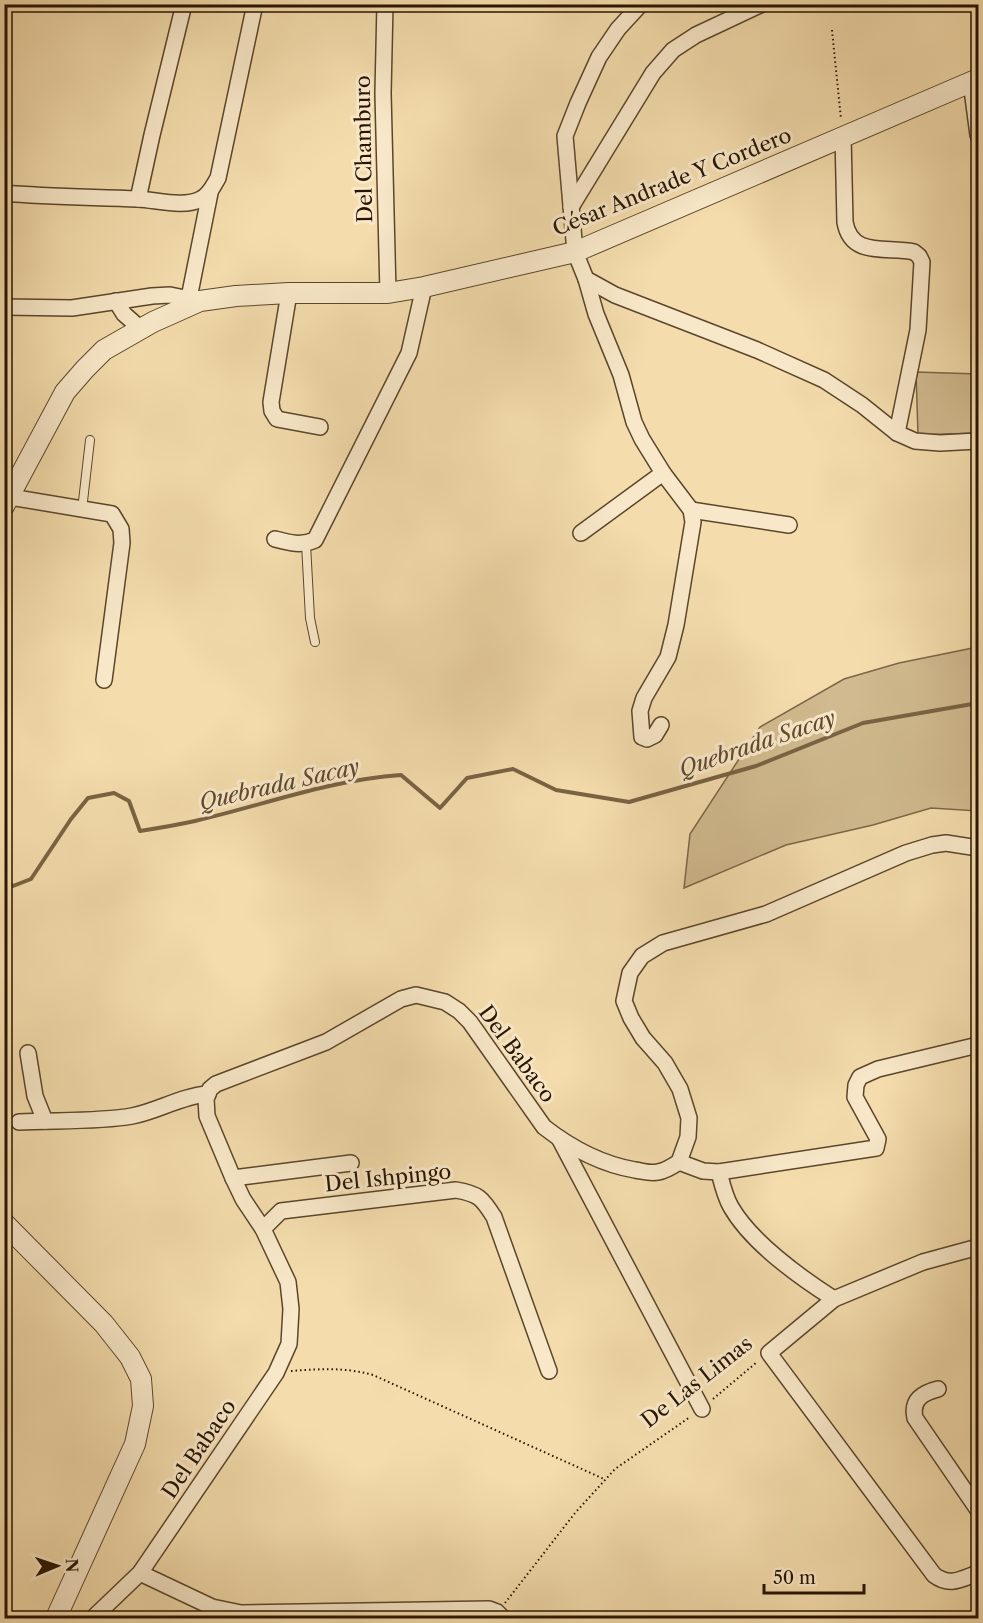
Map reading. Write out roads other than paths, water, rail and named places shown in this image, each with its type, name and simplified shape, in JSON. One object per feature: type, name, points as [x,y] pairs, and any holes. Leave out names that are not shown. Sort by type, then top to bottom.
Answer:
[{"type":"street","points":[[138,199],[184,4]]},
{"type":"street","points":[[4,307],[63,309],[170,295],[194,299],[192,275],[205,196],[218,178],[255,4]]},
{"type":"street","name":"Del Chamburo","points":[[384,4],[383,93],[388,293]]},
{"type":"street","points":[[641,4],[618,29],[599,57],[565,136],[575,252],[596,314],[621,375],[634,422],[663,473],[691,510],[693,522],[676,625],[668,657],[644,698],[640,711],[642,737],[647,739],[654,735],[661,725]]},
{"type":"street","points":[[571,207],[653,73],[673,50],[696,35],[762,4]]},
{"type":"street","points":[[975,80],[978,135]]},
{"type":"street","name":"César Andrade Y Cordero","points":[[6,500],[65,392],[104,350],[194,299],[289,293],[388,293],[424,287],[575,252],[975,80]]},
{"type":"street","points":[[843,136],[847,232],[858,245],[914,252],[919,256],[921,262],[918,330],[897,433]]},
{"type":"street","points":[[4,193],[63,198],[187,202],[205,196]]},
{"type":"street","points":[[586,279],[615,295],[757,350],[824,380],[862,405],[897,433],[915,441],[940,443],[978,441]]},
{"type":"street","points":[[275,539],[297,544],[306,544],[315,540],[409,353],[424,287]]},
{"type":"street","points":[[289,293],[271,402],[272,411],[277,419],[320,427]]},
{"type":"street","points":[[116,301],[124,314],[141,329]]},
{"type":"street","points":[[581,533],[663,473]]},
{"type":"street","points":[[6,500],[112,514],[121,529],[122,543],[104,680]]},
{"type":"street","points":[[691,510],[789,525]]},
{"type":"street","points":[[978,848],[946,843],[932,845],[906,853],[766,914],[663,943],[642,956],[630,973],[624,1001],[643,1038],[665,1063],[680,1089],[689,1118],[688,1137],[679,1162],[704,1171],[719,1172],[876,1148],[878,1139],[855,1097],[856,1085],[861,1077],[878,1069],[978,1045]]},
{"type":"street","name":"Del Babaco","points":[[93,1618],[140,1573],[276,1373],[289,1344],[291,1309],[288,1282],[263,1229],[243,1199],[207,1116],[208,1094],[216,1084],[326,1042],[401,999],[416,995],[445,1002],[470,1022],[544,1127],[559,1138],[588,1156],[621,1168],[651,1173],[661,1172],[679,1162]]},
{"type":"street","points":[[28,1053],[35,1096],[45,1121]]},
{"type":"street","points":[[19,1122],[128,1117],[153,1112],[192,1095],[208,1094]]},
{"type":"street","points":[[559,1138],[702,1409]]},
{"type":"street","points":[[233,1178],[351,1163]]},
{"type":"street","points":[[719,1172],[730,1207],[753,1234],[783,1263],[812,1286],[834,1299]]},
{"type":"street","name":"Del Ishpingo","points":[[263,1229],[281,1211],[456,1190],[473,1193],[482,1199],[494,1217],[549,1371]]},
{"type":"street","points":[[4,1223],[104,1324],[130,1357],[141,1379],[143,1406],[135,1444],[56,1618]]},
{"type":"street","name":"De Las Limas","points":[[978,1247],[923,1262],[834,1299],[769,1353],[934,1575],[942,1581],[949,1582],[978,1573]]},
{"type":"street","points":[[938,1389],[926,1392],[918,1398],[913,1409],[915,1418],[978,1510]]},
{"type":"street","points":[[140,1573],[212,1607],[241,1613],[366,1615],[489,1609],[500,1615]]},
{"type":"lane","points":[[82,510],[90,440]]},
{"type":"lane","points":[[306,544],[310,618],[315,642]]},
{"type":"waterway","name":"Quebrada Sacay","points":[[4,880],[13,886],[31,879],[71,819],[88,798],[114,793],[129,801],[140,831],[195,821],[348,782],[401,775],[440,808],[467,778],[513,769],[556,790],[629,802],[756,766],[863,723],[978,703]]}]
